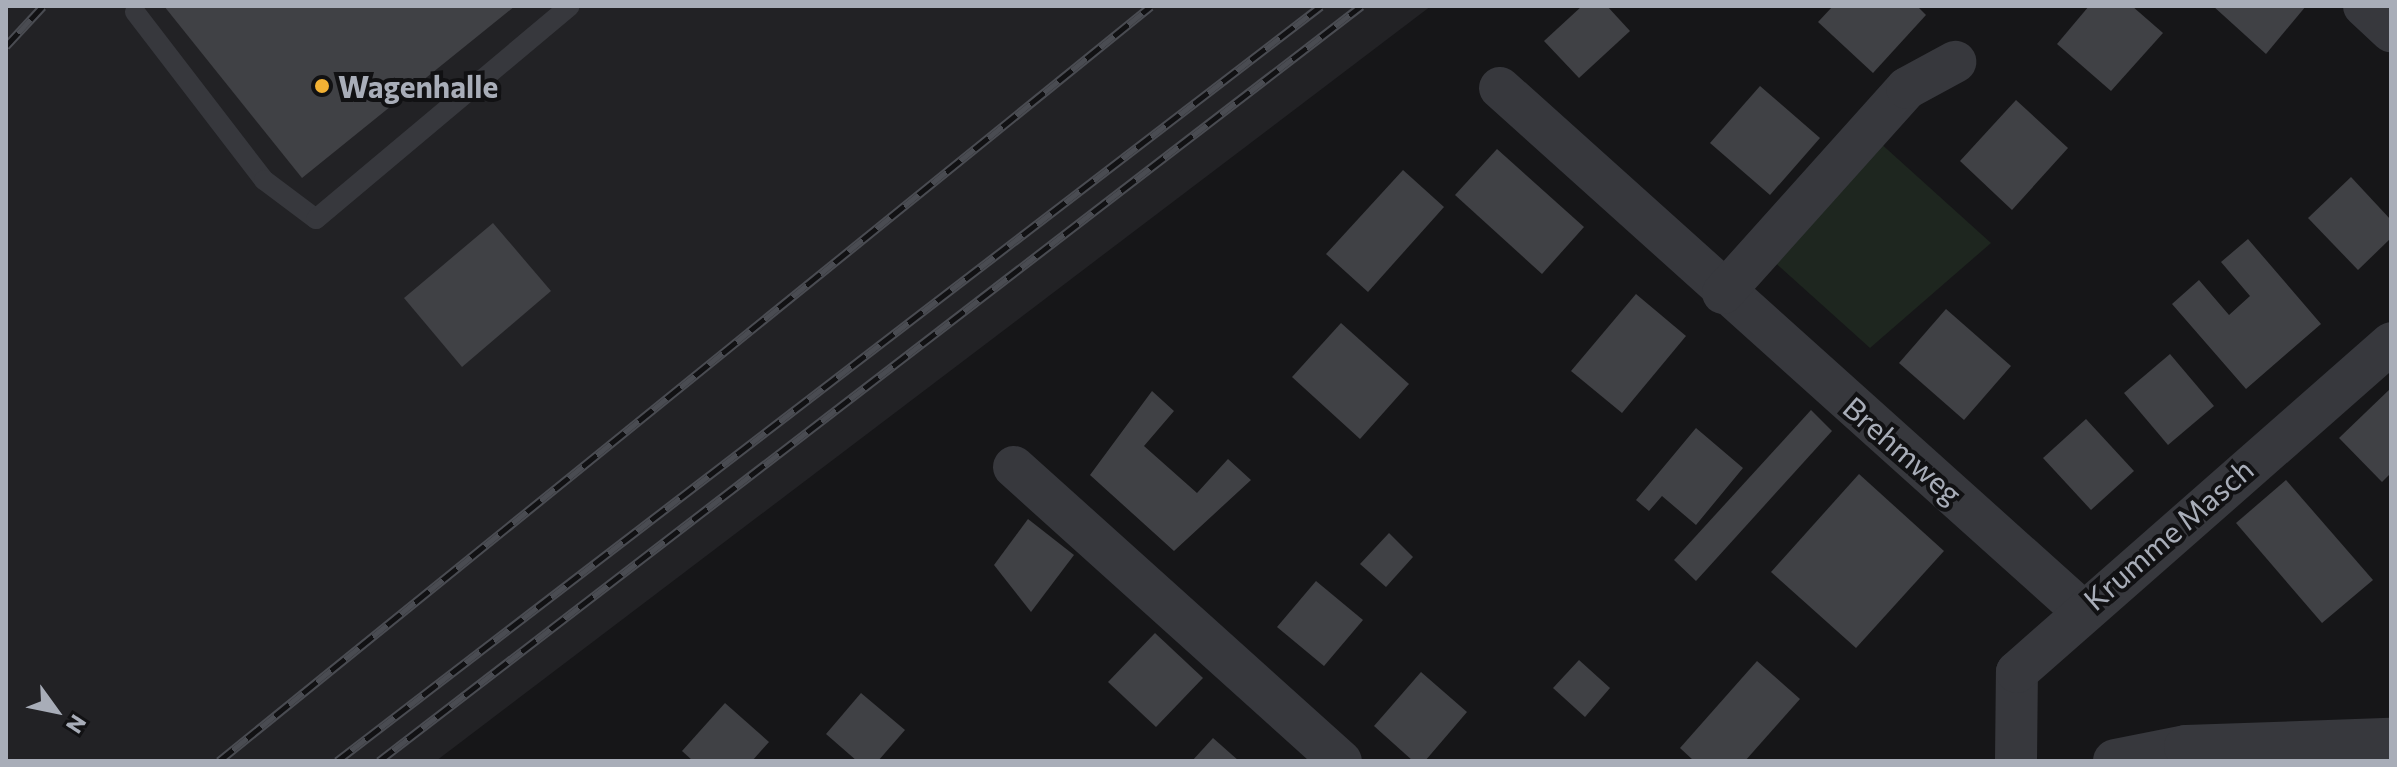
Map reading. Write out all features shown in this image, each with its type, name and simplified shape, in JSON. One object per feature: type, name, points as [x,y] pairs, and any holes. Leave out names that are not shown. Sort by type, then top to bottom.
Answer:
[{"type":"street","points":[[1723,293],[1907,88],[1955,62]]},
{"type":"street","name":"Brehmweg","points":[[1500,88],[1723,293],[2080,609]]},
{"type":"street","name":"Krumme Masch","points":[[2016,761],[2017,672],[2080,609],[2391,343]]},
{"type":"street","points":[[1014,467],[1341,761]]},
{"type":"street","points":[[2115,761],[2186,747],[2391,740]]},
{"type":"lane","points":[[135,12],[264,180],[316,219],[570,6]]},
{"type":"shaded area","points":[[6,6],[1431,6],[436,761],[6,761]]},
{"type":"shaded area","points":[[1878,141],[1991,243],[1870,348],[1771,259]]},
{"type":"building","name":"Wagenhalle","points":[[164,6],[515,6],[302,178]]},
{"type":"building","points":[[1582,6],[1607,6],[1630,31],[1579,78],[1544,41]]},
{"type":"building","points":[[1833,6],[1917,6],[1926,15],[1873,73],[1818,22]]},
{"type":"building","points":[[2089,6],[2132,6],[2163,33],[2111,91],[2057,44]]},
{"type":"building","points":[[2213,6],[2306,6],[2266,54]]},
{"type":"building","points":[[1760,86],[1820,138],[1770,195],[1710,143]]},
{"type":"building","points":[[2016,100],[2068,148],[2012,210],[1960,161]]},
{"type":"building","points":[[1497,149],[1584,227],[1542,274],[1455,195]]},
{"type":"building","points":[[1403,170],[1444,207],[1368,292],[1326,254]]},
{"type":"building","points":[[2351,177],[2391,220],[2391,238],[2358,270],[2308,218]]},
{"type":"building","points":[[493,223],[551,291],[462,367],[404,298]]},
{"type":"building","points":[[2248,239],[2321,324],[2246,389],[2172,304],[2199,280],[2229,315],[2250,296],[2221,262]]},
{"type":"building","points":[[1636,294],[1686,336],[1622,413],[1571,371]]},
{"type":"building","points":[[1946,309],[2011,366],[1964,420],[1899,363]]},
{"type":"building","points":[[1341,323],[1409,384],[1360,439],[1292,377]]},
{"type":"building","points":[[2170,354],[2214,406],[2168,445],[2124,393]]},
{"type":"building","points":[[2391,388],[2391,473],[2382,482],[2339,438]]},
{"type":"building","points":[[1152,391],[1174,411],[1144,446],[1197,493],[1228,459],[1251,480],[1174,551],[1090,475]]},
{"type":"building","points":[[1811,410],[1832,431],[1696,581],[1674,560]]},
{"type":"building","points":[[2086,419],[2134,471],[2091,510],[2043,458]]},
{"type":"building","points":[[1696,428],[1743,468],[1696,525],[1662,496],[1649,511],[1636,500]]},
{"type":"building","points":[[1859,474],[1944,551],[1856,648],[1771,572]]},
{"type":"building","points":[[2286,480],[2373,580],[2322,623],[2236,523]]},
{"type":"building","points":[[1028,519],[1074,555],[1031,612],[994,565]]},
{"type":"building","points":[[1389,533],[1413,557],[1386,587],[1360,564]]},
{"type":"building","points":[[1316,581],[1363,620],[1324,666],[1277,627]]},
{"type":"building","points":[[1155,633],[1203,678],[1156,727],[1108,682]]},
{"type":"building","points":[[1579,660],[1610,688],[1585,717],[1553,688]]},
{"type":"building","points":[[1757,661],[1800,699],[1745,761],[1694,761],[1680,748]]},
{"type":"building","points":[[1421,672],[1467,712],[1425,761],[1413,761],[1374,726]]},
{"type":"building","points":[[861,693],[905,730],[878,761],[857,761],[826,734]]},
{"type":"building","points":[[725,703],[769,742],[752,761],[693,761],[682,751]]},
{"type":"building","points":[[1213,738],[1239,761],[1192,761]]},
{"type":"railway","points":[[6,46],[43,6]]},
{"type":"railway","points":[[219,761],[1151,6]]},
{"type":"railway","points":[[337,761],[1321,6]]},
{"type":"railway","points":[[379,761],[1361,6]]},
{"type":"place","name":"Wagenhalle","points":[[322,86]]}]
